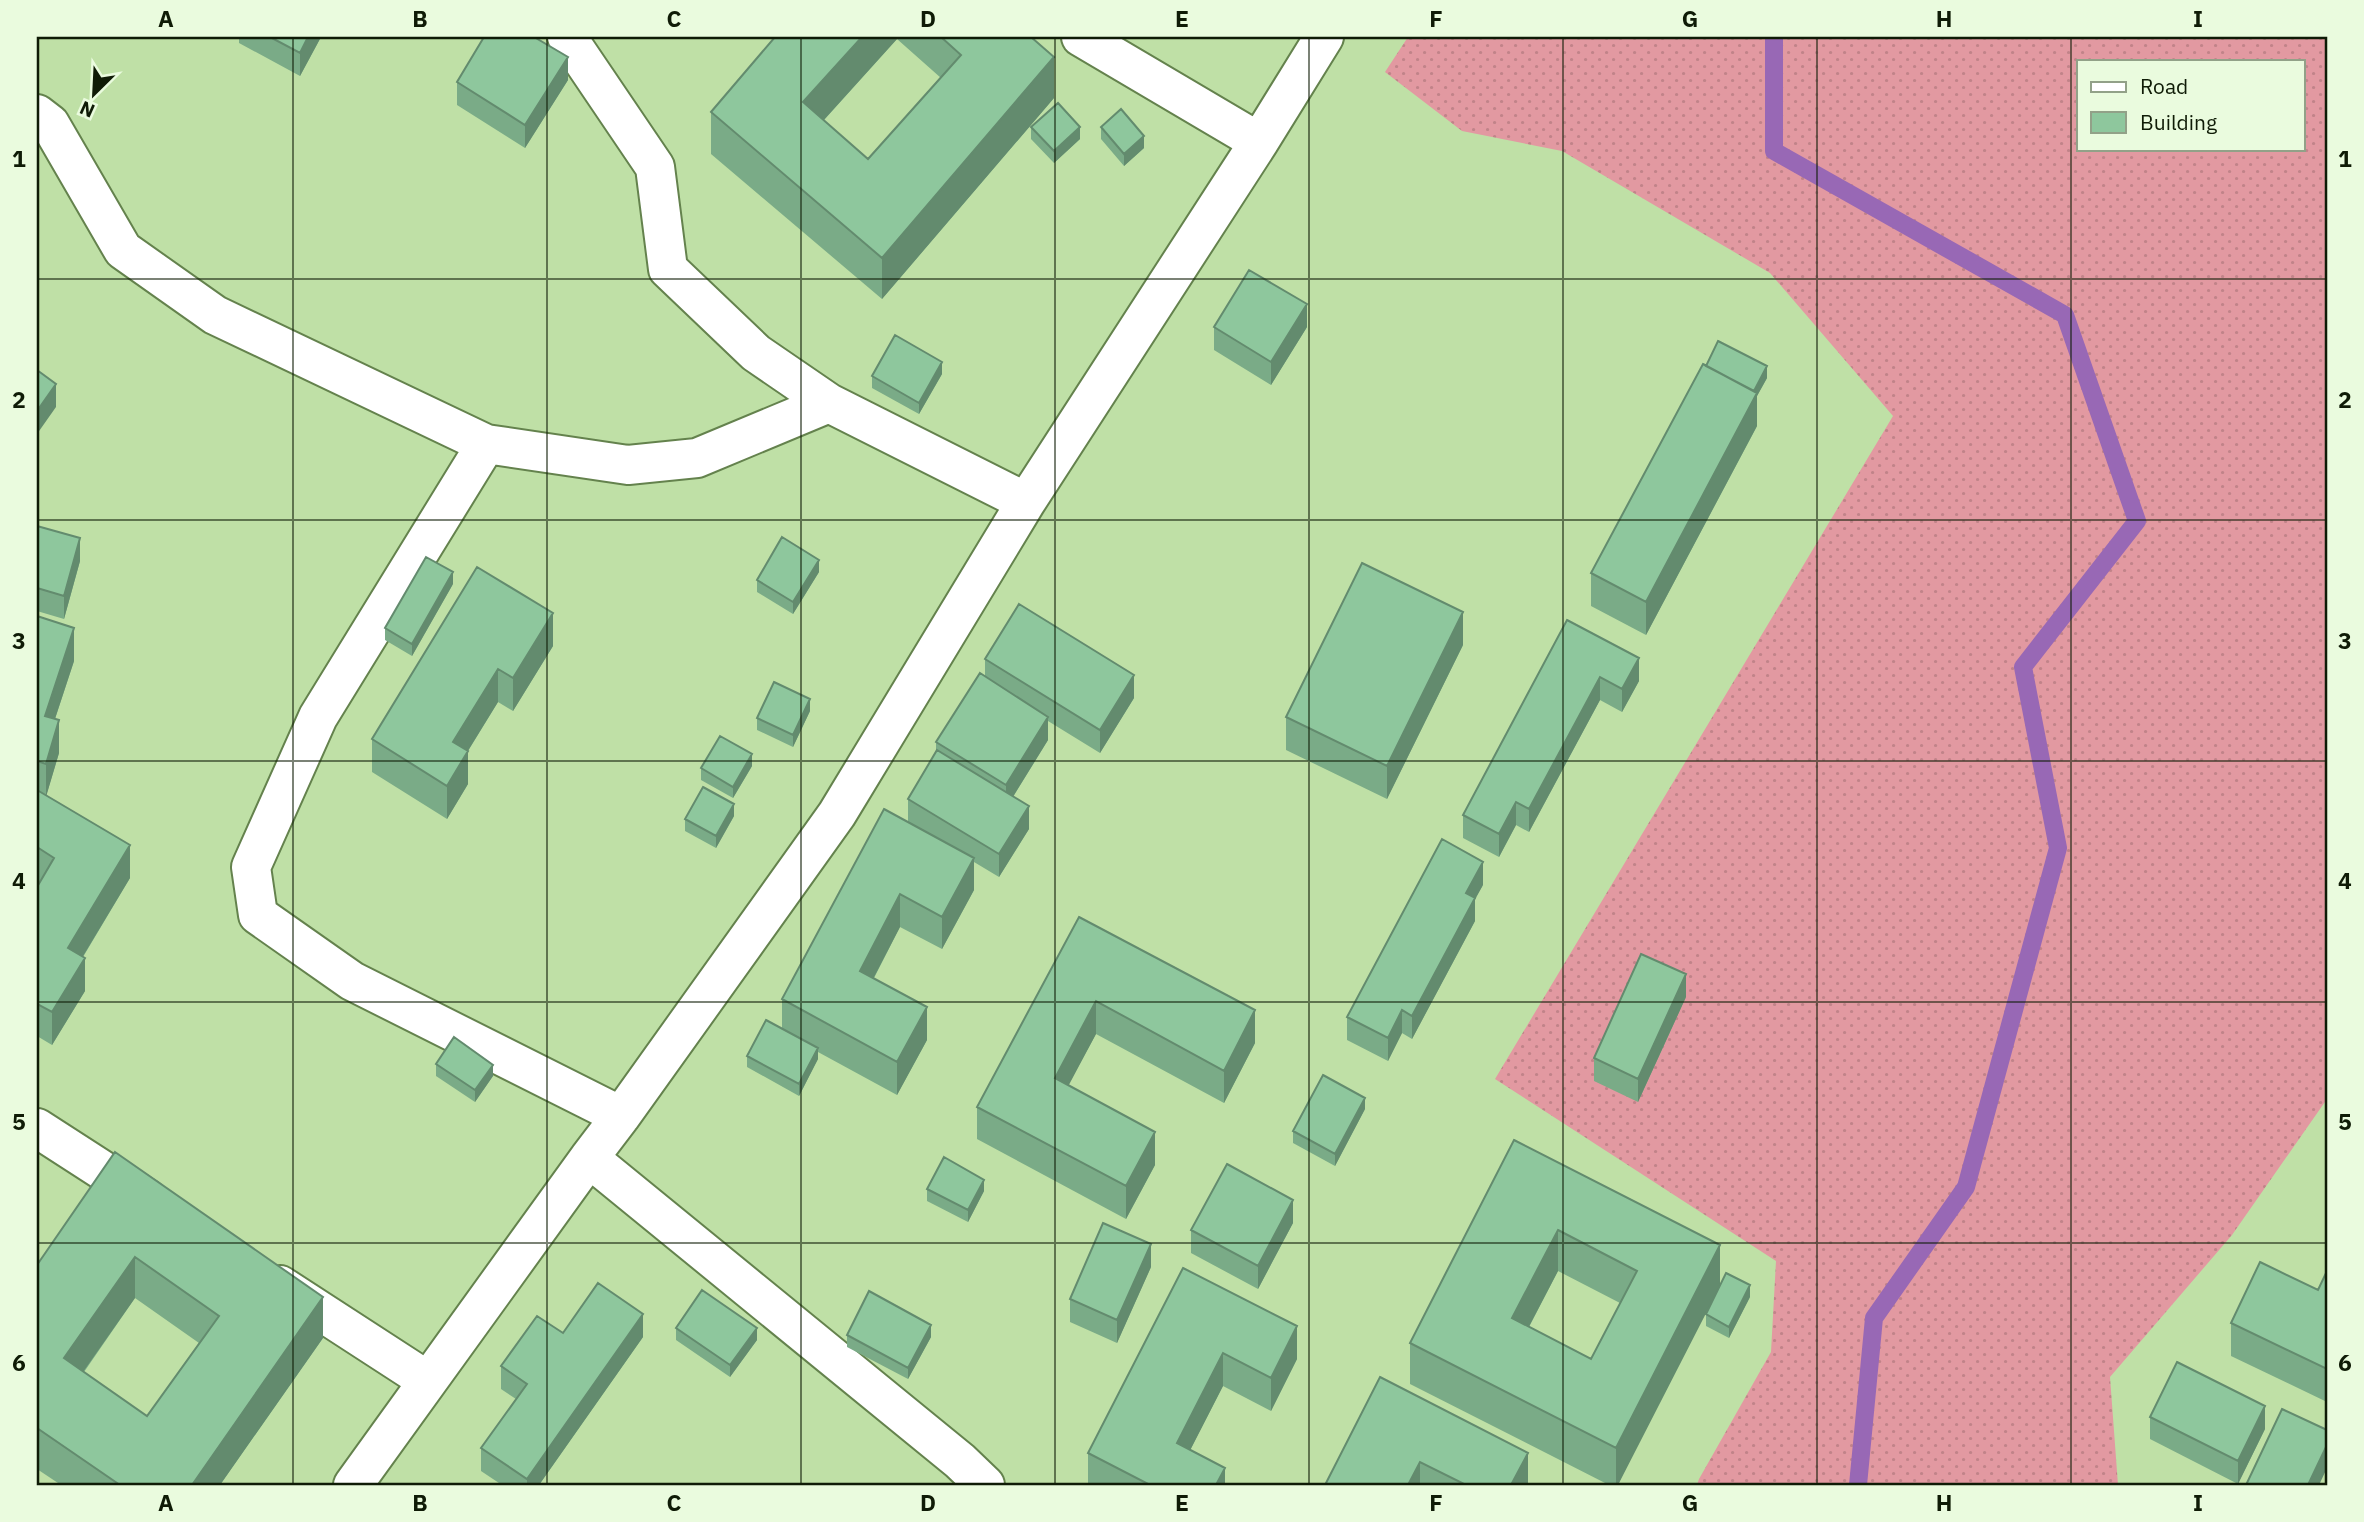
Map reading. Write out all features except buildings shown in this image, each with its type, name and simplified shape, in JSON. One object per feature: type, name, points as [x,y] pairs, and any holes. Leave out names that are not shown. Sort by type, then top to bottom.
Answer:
[{"type":"street","points":[[567,37],[655,167],[668,269],[756,353],[829,403],[1026,502]]},
{"type":"street","points":[[1081,37],[1259,142]]},
{"type":"street","points":[[353,1485],[836,814],[1026,502],[1324,37]]},
{"type":"street","points":[[37,114],[50,124],[123,250],[215,315],[486,444],[628,466],[697,457],[829,403]]},
{"type":"street","points":[[486,444],[318,717],[251,867],[258,915],[352,981],[621,1116]]},
{"type":"street","points":[[37,1128],[175,1217]]},
{"type":"street","points":[[589,1158],[960,1461],[985,1485]]},
{"type":"street","points":[[255,1269],[428,1381]]},
{"type":"shaded area","points":[[1408,37],[2327,37],[2327,1099],[2232,1235],[2110,1377],[2118,1485],[1697,1485],[1771,1352],[1776,1261],[1495,1079],[1893,416],[1770,273],[1562,151],[1462,131],[1385,72]]},
{"type":"waterway","points":[[1774,37],[1774,151],[2065,315],[2137,521],[2023,667],[2058,848],[1966,1187],[1874,1318],[1858,1485]]}]
